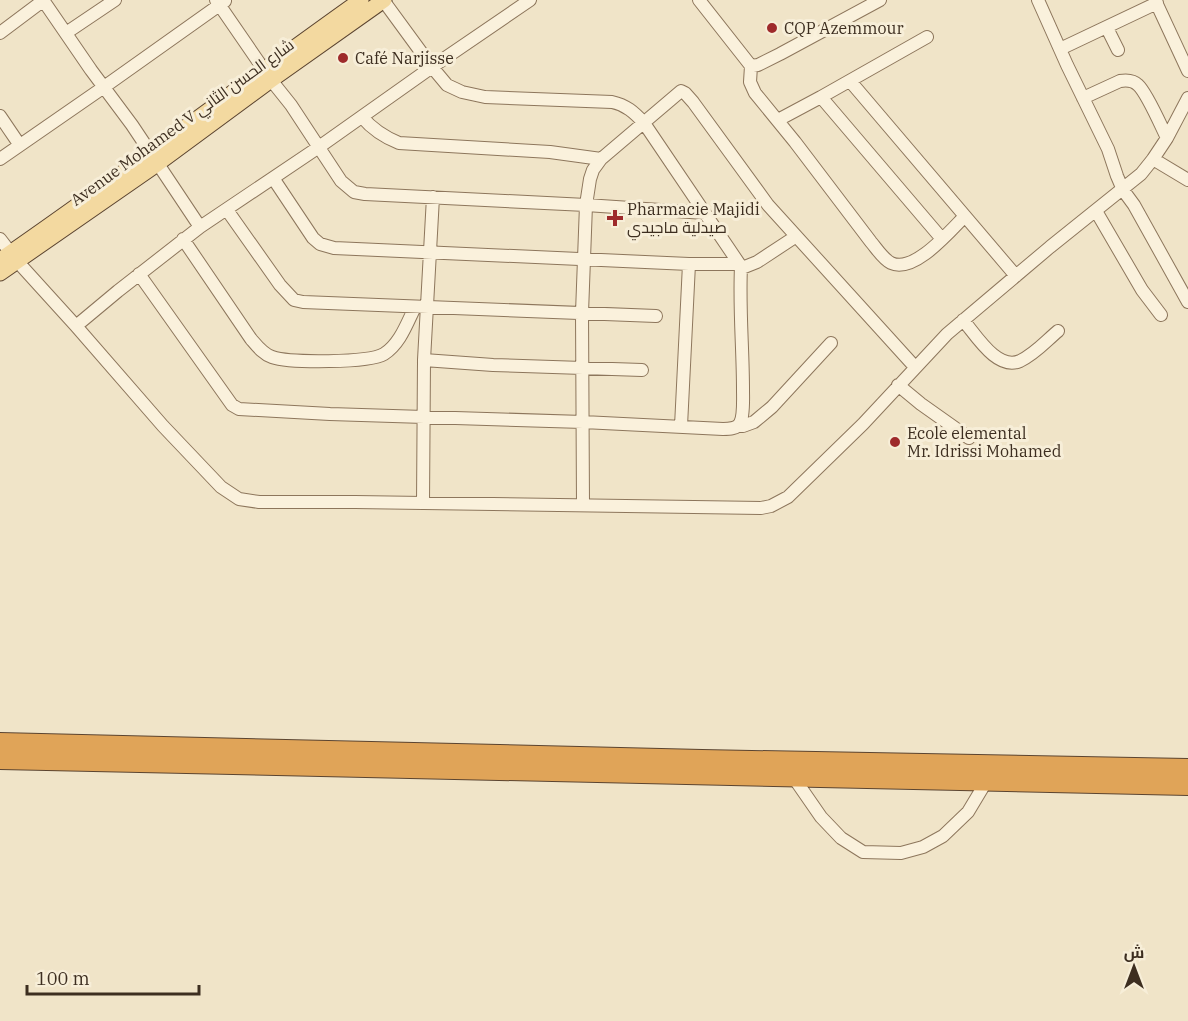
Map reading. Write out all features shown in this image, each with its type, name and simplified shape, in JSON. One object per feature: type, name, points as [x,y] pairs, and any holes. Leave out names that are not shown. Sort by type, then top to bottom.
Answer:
[{"type":"highway","points":[[0,742],[1188,768]]},
{"type":"highway","points":[[0,760],[1188,786]]},
{"type":"main road","name":"Avenue Mohamed V شارع الحسن الثاني","points":[[0,273],[9,258],[154,159],[268,75],[361,0]]},
{"type":"main road","name":"Avenue Mohamed V شارع الحسن الثاني","points":[[268,75],[383,0]]},
{"type":"street","points":[[0,33],[43,0],[200,227]]},
{"type":"street","points":[[66,33],[115,0]]},
{"type":"street","points":[[383,0],[432,67],[454,90],[485,97],[612,102],[622,104],[644,123],[740,266],[742,408],[740,423],[737,426]]},
{"type":"street","points":[[76,326],[183,239],[530,0]]},
{"type":"street","points":[[699,0],[751,66],[751,87],[755,93],[889,262],[899,265],[910,263],[942,239],[965,216]]},
{"type":"street","points":[[751,66],[780,54],[880,0]]},
{"type":"street","points":[[1038,0],[1108,149],[1117,176],[1188,302]]},
{"type":"street","points":[[0,159],[104,87],[220,2],[341,181],[354,192],[705,213]]},
{"type":"street","points":[[1060,49],[1156,2],[1188,71]]},
{"type":"street","points":[[1107,27],[1118,50]]},
{"type":"street","points":[[778,120],[927,37]]},
{"type":"street","points":[[850,81],[1016,276]]},
{"type":"street","points":[[1083,98],[1120,81],[1134,81],[1146,95],[1167,138]]},
{"type":"street","points":[[583,505],[583,259],[590,179],[601,159],[681,91],[686,93],[768,205],[795,237],[915,367]]},
{"type":"street","points":[[821,97],[942,239]]},
{"type":"street","points":[[0,239],[9,258],[76,326],[221,487],[239,499],[259,502],[734,508],[771,506],[780,503],[793,493],[963,320],[1141,174],[1167,138],[1188,98]]},
{"type":"street","points":[[0,116],[20,144]]},
{"type":"street","points":[[362,117],[376,132],[399,143],[550,152],[601,159]]},
{"type":"street","points":[[1153,159],[1188,180]]},
{"type":"street","points":[[273,178],[307,229],[320,244],[342,249],[745,268],[795,237]]},
{"type":"street","points":[[423,503],[424,360],[421,308],[430,253],[434,197]]},
{"type":"street","points":[[227,210],[280,285],[294,300],[312,303],[421,308],[656,316]]},
{"type":"street","points":[[1096,211],[1142,290],[1161,315]]},
{"type":"street","points":[[183,239],[251,339],[272,357],[315,361],[380,356],[394,345],[421,308]]},
{"type":"street","points":[[681,426],[689,264]]},
{"type":"street","points":[[139,274],[232,405],[266,411],[681,426],[704,429],[735,428],[754,422],[772,407],[831,343]]},
{"type":"street","points":[[963,320],[994,356],[1008,363],[1020,361],[1058,331]]},
{"type":"street","points":[[424,360],[642,370]]},
{"type":"street","points":[[898,385],[969,438]]},
{"type":"street","points":[[794,778],[821,817],[841,838],[863,852],[901,853],[923,847],[943,836],[968,812],[986,782]]},
{"type":"place","name":"CQP Azemmour","points":[[772,28]]},
{"type":"place","name":"Café Narjisse","points":[[343,58]]},
{"type":"place","name":"Pharmacie Majidi صيدلية ماجيدي","points":[[615,218]]},
{"type":"place","name":"Ecole elemental Mr. Idrissi Mohamed","points":[[895,442]]}]
